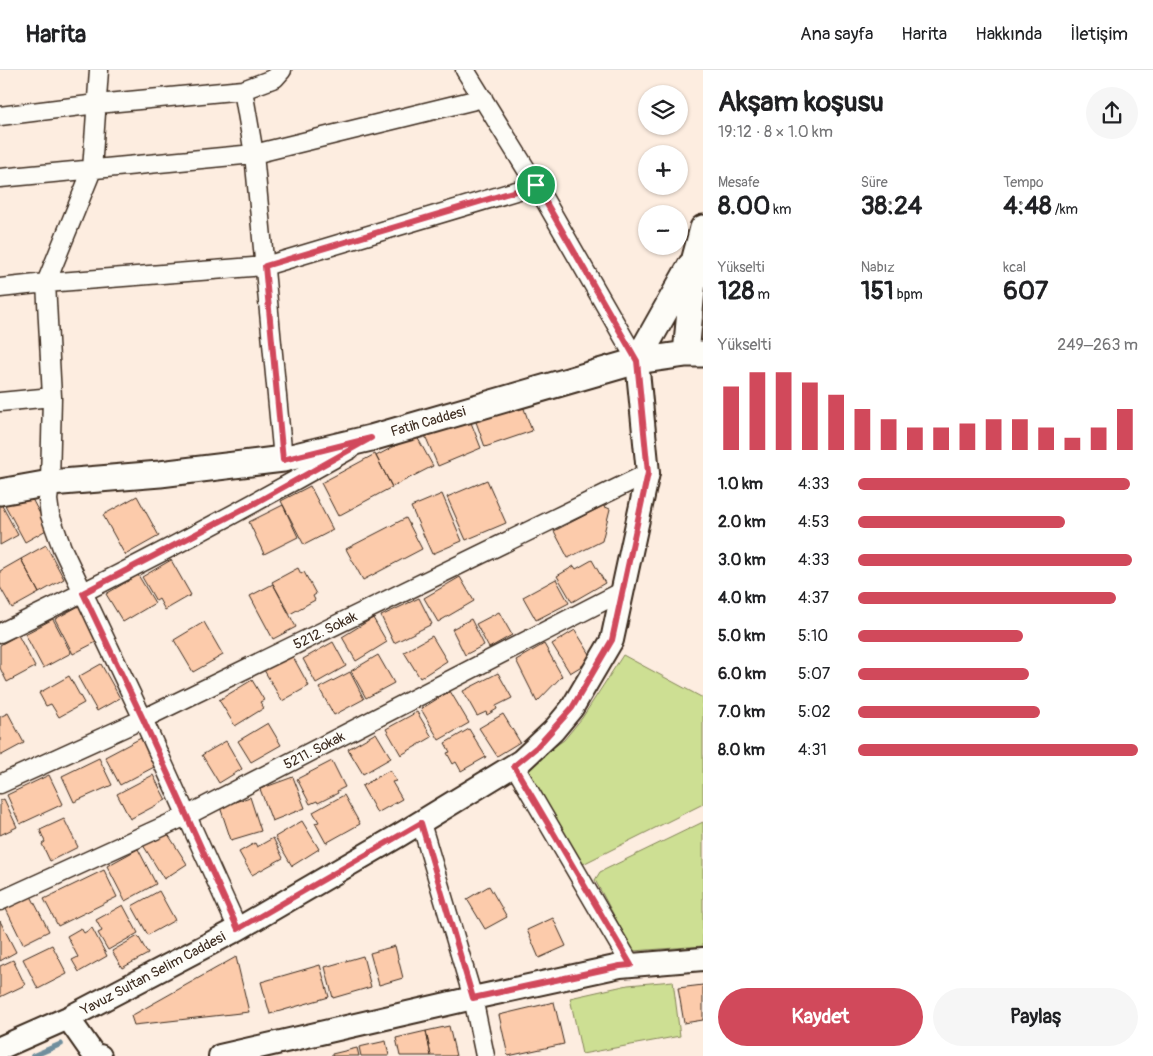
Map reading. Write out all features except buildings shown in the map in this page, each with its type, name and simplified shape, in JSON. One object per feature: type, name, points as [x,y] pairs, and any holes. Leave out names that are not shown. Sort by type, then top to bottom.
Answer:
[{"type":"main road","points":[[637,361],[695,258],[703,228]]},
{"type":"main road","points":[[695,258],[696,354]]},
{"type":"main road","points":[[696,354],[703,323]]},
{"type":"main road","name":"Fatih Caddesi","points":[[0,492],[50,483],[169,473],[283,460],[371,438],[637,361],[696,354]]},
{"type":"street","points":[[99,70],[92,170],[46,282],[52,397],[48,500],[55,532],[143,719],[238,929]]},
{"type":"street","points":[[0,116],[98,104],[243,90],[275,78],[282,70]]},
{"type":"street","points":[[465,70],[536,185],[637,361]]},
{"type":"street","points":[[243,90],[254,154],[283,460]]},
{"type":"street","points":[[0,178],[254,154],[483,98]]},
{"type":"street","points":[[0,288],[46,282],[265,266],[536,185]]},
{"type":"street","name":"Yavuz Sultan Selim Caddesi","points":[[0,1048],[68,1018],[238,929],[421,823],[521,762],[553,731],[572,708],[589,682],[612,640],[648,473],[637,361]]},
{"type":"street","points":[[0,402],[52,397]]},
{"type":"street","points":[[0,633],[83,593],[257,502],[371,438]]},
{"type":"street","name":"5212. Sokak","points":[[0,784],[143,719],[648,473]]},
{"type":"street","name":"5211. Sokak","points":[[0,900],[186,816],[623,591]]},
{"type":"street","points":[[514,766],[631,965]]},
{"type":"street","points":[[421,823],[473,998],[485,1056]]},
{"type":"street","points":[[220,1056],[620,966],[703,959]]},
{"type":"street","points":[[68,1018],[96,1056]]},
{"type":"green space","points":[[623,655],[703,698],[703,804],[581,865],[524,767],[564,740],[582,718]]},
{"type":"green space","points":[[703,822],[703,946],[633,951],[595,880],[600,872]]},
{"type":"green space","points":[[673,981],[680,1036],[582,1054],[570,998],[628,985]]},
{"type":"waterway","points":[[33,1056],[61,1044]]},
{"type":"route","points":[[536,185],[637,361],[648,473],[612,640],[572,708],[537,747],[514,766],[631,965],[473,998],[421,823],[238,929],[143,719],[83,593],[257,502],[371,438],[283,460],[265,266],[536,185]]}]
